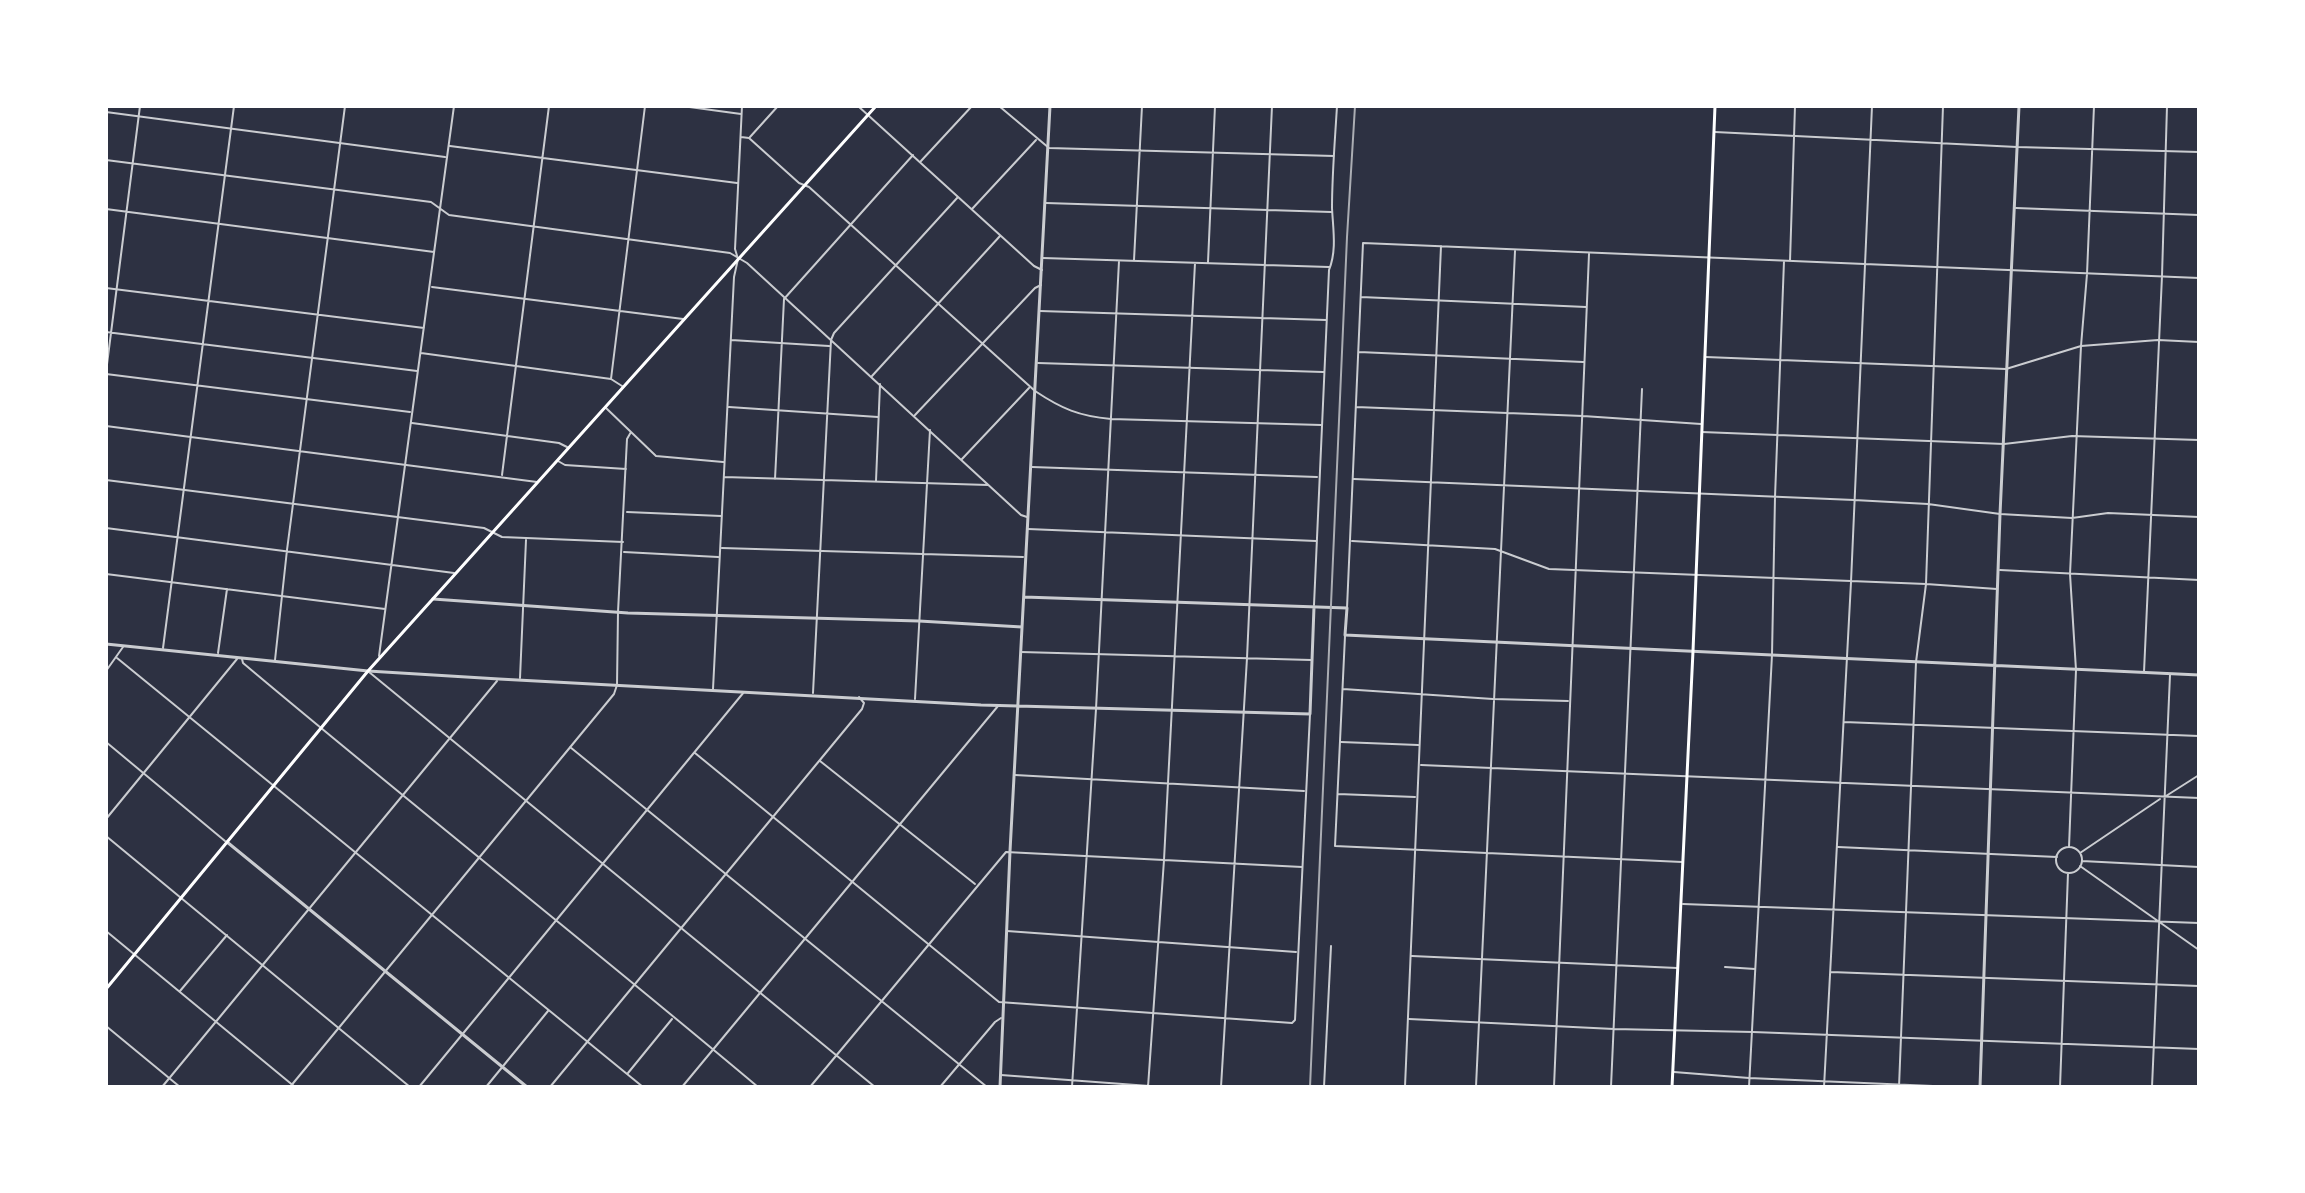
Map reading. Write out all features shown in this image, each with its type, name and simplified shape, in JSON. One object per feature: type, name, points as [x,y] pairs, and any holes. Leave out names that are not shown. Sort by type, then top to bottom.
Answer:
[{"type":"main road","points":[[106,989],[368,671],[876,106]]},
{"type":"main road","points":[[1672,1087],[1715,106]]},
{"type":"street","points":[[140,106],[106,373],[412,412]]},
{"type":"street","points":[[163,649],[234,106]]},
{"type":"street","points":[[275,662],[345,106]]},
{"type":"street","points":[[379,659],[453,106]]},
{"type":"street","points":[[502,476],[549,106]]},
{"type":"street","points":[[611,379],[645,106]]},
{"type":"street","points":[[682,106],[742,114]]},
{"type":"street","points":[[713,690],[734,277],[738,259],[735,249],[742,106]]},
{"type":"street","points":[[749,138],[778,106]]},
{"type":"street","points":[[858,106],[1042,270]]},
{"type":"street","points":[[921,162],[972,106]]},
{"type":"street","points":[[999,106],[1049,148],[1334,156]]},
{"type":"street","points":[[1000,1087],[1050,106]]},
{"type":"street","points":[[1134,261],[1142,106]]},
{"type":"street","points":[[1208,263],[1215,106]]},
{"type":"street","points":[[1221,1087],[1247,658],[1272,106]]},
{"type":"street","points":[[695,753],[995,1000],[1153,1014],[1295,1022],[1321,425],[1330,267],[1333,261],[1337,106]]},
{"type":"street","points":[[1790,261],[1795,106]]},
{"type":"street","points":[[1824,1087],[1872,106]]},
{"type":"street","points":[[1899,1086],[1916,662],[1926,584],[1943,106]]},
{"type":"street","points":[[1980,1087],[2000,514],[2019,106]]},
{"type":"street","points":[[2069,847],[2076,670],[2070,574],[2094,106]]},
{"type":"street","points":[[2144,673],[2167,106]]},
{"type":"street","points":[[106,112],[447,157]]},
{"type":"street","points":[[1714,132],[2017,147],[2199,152]]},
{"type":"street","points":[[741,137],[749,138],[809,187],[1030,387],[1070,412],[1111,419],[1321,425]]},
{"type":"street","points":[[972,209],[1037,139]]},
{"type":"street","points":[[448,146],[738,183]]},
{"type":"street","points":[[775,479],[784,299],[913,155]]},
{"type":"street","points":[[106,160],[431,202],[449,215],[730,253],[747,263],[1021,515],[1028,518]]},
{"type":"street","points":[[813,695],[831,340],[895,264],[958,197]]},
{"type":"street","points":[[1045,203],[1332,212]]},
{"type":"street","points":[[2015,208],[2199,215]]},
{"type":"street","points":[[106,209],[434,252]]},
{"type":"street","points":[[871,376],[1000,235]]},
{"type":"street","points":[[1683,862],[1335,846],[1363,243],[2199,278]]},
{"type":"street","points":[[1405,1087],[1441,246]]},
{"type":"street","points":[[1476,1087],[1515,249]]},
{"type":"street","points":[[1554,1087],[1589,253]]},
{"type":"street","points":[[1042,258],[1330,267]]},
{"type":"street","points":[[1072,1087],[1096,709],[1119,261]]},
{"type":"street","points":[[1749,1087],[1772,655],[1784,261]]},
{"type":"street","points":[[1148,1086],[1164,860],[1195,263]]},
{"type":"street","points":[[914,416],[1041,285]]},
{"type":"street","points":[[431,286],[685,319]]},
{"type":"street","points":[[106,288],[425,328]]},
{"type":"street","points":[[1361,297],[1587,307]]},
{"type":"street","points":[[1039,311],[1327,320]]},
{"type":"street","points":[[106,332],[418,371]]},
{"type":"street","points":[[731,340],[830,346]]},
{"type":"street","points":[[1705,357],[2006,369],[2081,346],[2158,340],[2199,342]]},
{"type":"street","points":[[1359,352],[1585,362]]},
{"type":"street","points":[[421,353],[611,379],[624,387]]},
{"type":"street","points":[[1037,363],[1325,372]]},
{"type":"street","points":[[876,482],[880,384]]},
{"type":"street","points":[[962,459],[1030,387]]},
{"type":"street","points":[[1611,1087],[1642,389]]},
{"type":"street","points":[[605,407],[659,458],[725,462]]},
{"type":"street","points":[[728,407],[878,417]]},
{"type":"street","points":[[1356,407],[1702,424]]},
{"type":"street","points":[[411,422],[569,447]]},
{"type":"street","points":[[106,426],[537,482]]},
{"type":"street","points":[[915,700],[930,430]]},
{"type":"street","points":[[106,931],[292,1086],[614,694],[617,685],[627,439],[631,432]]},
{"type":"street","points":[[1702,432],[2004,444],[2077,436],[2199,440]]},
{"type":"street","points":[[557,461],[565,465],[626,469]]},
{"type":"street","points":[[1031,467],[1319,477]]},
{"type":"street","points":[[724,477],[990,485]]},
{"type":"street","points":[[1353,479],[1928,504],[2000,514],[2072,518],[2105,513],[2199,517]]},
{"type":"street","points":[[106,480],[488,528],[502,537],[623,542]]},
{"type":"street","points":[[625,512],[722,517]]},
{"type":"street","points":[[106,528],[456,573]]},
{"type":"street","points":[[1028,529],[1317,541]]},
{"type":"street","points":[[520,680],[526,539]]},
{"type":"street","points":[[1350,541],[1501,550],[1545,568],[1926,584],[1998,590]]},
{"type":"street","points":[[720,548],[1026,557]]},
{"type":"street","points":[[623,552],[720,557]]},
{"type":"street","points":[[1999,570],[2199,580]]},
{"type":"street","points":[[106,574],[385,609]]},
{"type":"street","points":[[218,654],[227,589]]},
{"type":"street","points":[[1024,597],[1347,608]]},
{"type":"street","points":[[433,599],[618,612],[1022,627]]},
{"type":"street","points":[[1345,635],[2199,675]]},
{"type":"street","points":[[106,644],[368,671],[499,679],[1018,706],[1310,714]]},
{"type":"street","points":[[106,671],[124,646]]},
{"type":"street","points":[[1021,652],[1312,660]]},
{"type":"street","points":[[106,819],[240,657]]},
{"type":"street","points":[[240,657],[243,663],[320,728],[758,1087]]},
{"type":"street","points":[[117,658],[643,1087]]},
{"type":"street","points":[[368,671],[875,1087]]},
{"type":"street","points":[[2152,1087],[2170,674]]},
{"type":"street","points":[[162,1087],[499,679]]},
{"type":"street","points":[[1343,689],[1569,701]]},
{"type":"street","points":[[419,1087],[604,866],[744,692]]},
{"type":"street","points":[[550,1087],[862,709],[864,703],[859,697]]},
{"type":"street","points":[[682,1087],[998,705]]},
{"type":"street","points":[[1844,722],[2199,736]]},
{"type":"street","points":[[106,742],[527,1087]]},
{"type":"street","points":[[1339,742],[1419,745]]},
{"type":"street","points":[[570,747],[987,1087]]},
{"type":"street","points":[[819,761],[977,885]]},
{"type":"street","points":[[1419,765],[2199,798]]},
{"type":"street","points":[[1014,775],[1306,791]]},
{"type":"street","points":[[2080,853],[2199,775]]},
{"type":"street","points":[[1337,794],[1417,798]]},
{"type":"street","points":[[106,836],[410,1087]]},
{"type":"street","points":[[1837,847],[2057,857]]},
{"type":"street","points":[[2069,847],[2080,853],[2081,863],[2074,872],[2060,869],[2057,857],[2062,849],[2069,847]]},
{"type":"street","points":[[810,1087],[977,885],[1010,851],[1303,867]]},
{"type":"street","points":[[2081,863],[2199,867]]},
{"type":"street","points":[[2081,863],[2199,950]]},
{"type":"street","points":[[2060,1087],[2068,873]]},
{"type":"street","points":[[1682,903],[2199,923]]},
{"type":"street","points":[[1006,931],[1298,952]]},
{"type":"street","points":[[180,992],[227,935]]},
{"type":"street","points":[[1324,1087],[1331,946]]},
{"type":"street","points":[[1410,956],[1678,968]]},
{"type":"street","points":[[1725,967],[1756,969]]},
{"type":"street","points":[[1830,972],[2199,986]]},
{"type":"street","points":[[486,1087],[549,1010]]},
{"type":"street","points":[[627,1074],[674,1017]]},
{"type":"street","points":[[940,1087],[1002,1017]]},
{"type":"street","points":[[1408,1019],[2199,1049]]},
{"type":"street","points":[[106,1026],[180,1087]]},
{"type":"street","points":[[1673,1072],[1956,1087]]},
{"type":"street","points":[[1000,1075],[1163,1087]]},
{"type":"railway","points":[[1310,1087],[1355,106]]}]
